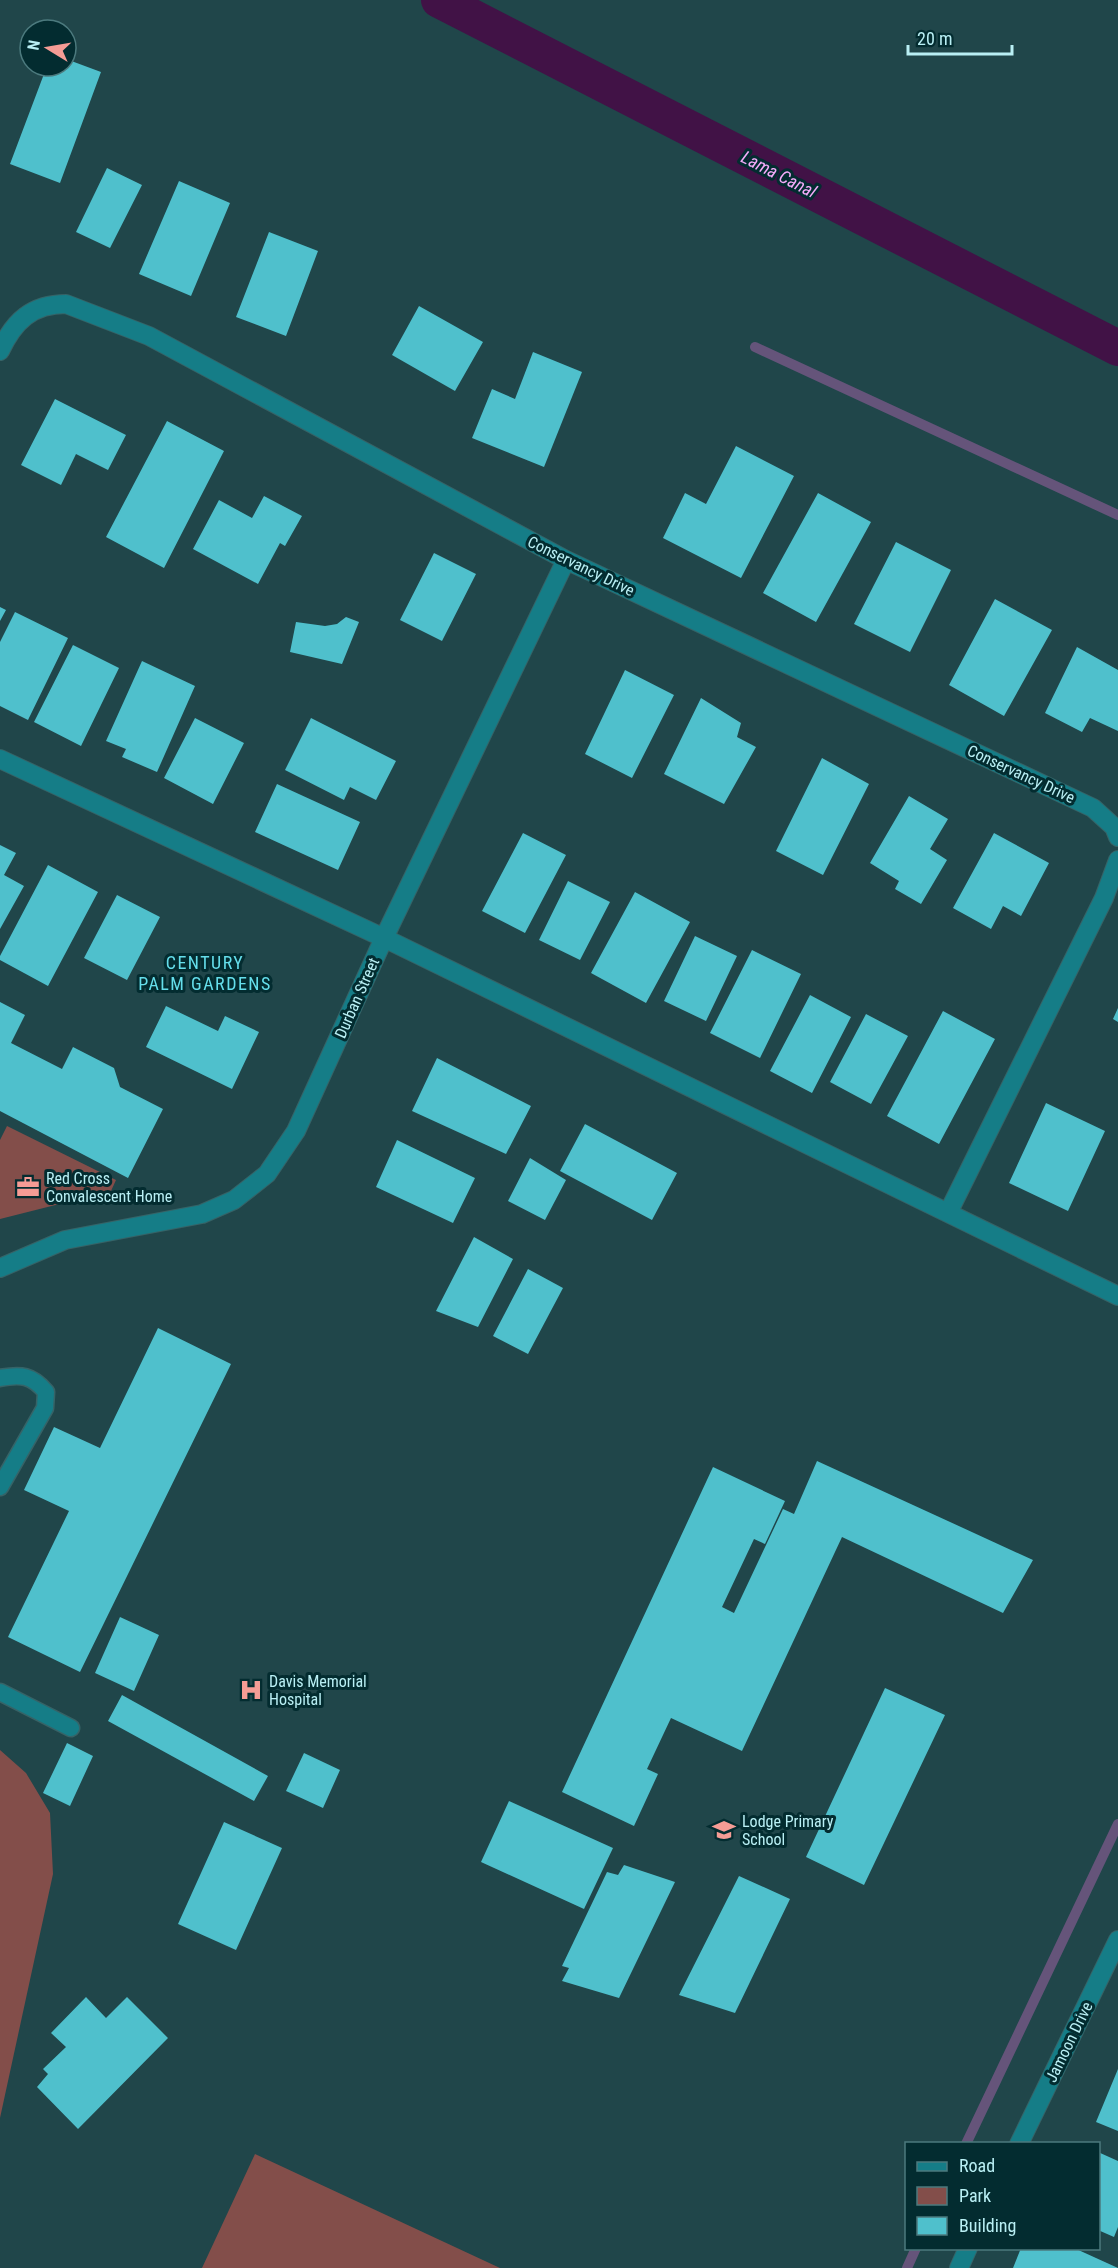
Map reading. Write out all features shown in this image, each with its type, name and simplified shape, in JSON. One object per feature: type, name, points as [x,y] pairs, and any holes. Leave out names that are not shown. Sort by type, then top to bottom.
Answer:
[{"type":"street","name":"Conservancy Drive","points":[[0,351],[16,325],[39,307],[66,304],[149,336],[566,560],[1093,808],[1114,827],[1118,837]]},
{"type":"street","name":"Durban Street","points":[[0,1268],[65,1240],[201,1214],[234,1200],[267,1174],[296,1131],[384,938],[566,560]]},
{"type":"street","points":[[0,759],[384,938],[1118,1296]]},
{"type":"street","points":[[948,1213],[1104,898],[1118,860]]},
{"type":"street","name":"Jamoon Drive","points":[[1020,2142],[1118,1941]]},
{"type":"street","points":[[959,2268],[967,2250]]},
{"type":"lane","points":[[0,1378],[17,1375],[37,1381],[46,1392],[45,1408],[0,1487]]},
{"type":"lane","points":[[0,1692],[71,1728]]},
{"type":"green space","points":[[7,1126],[116,1180],[111,1191],[0,1219],[0,1140]]},
{"type":"green space","points":[[0,1750],[26,1773],[50,1813],[53,1874],[0,2118]]},
{"type":"green space","points":[[255,2154],[500,2268],[202,2268]]},
{"type":"building","points":[[78,63],[101,72],[60,183],[10,164],[42,78],[78,78]]},
{"type":"building","points":[[107,168],[142,185],[110,248],[76,232]]},
{"type":"building","points":[[179,181],[230,203],[191,296],[139,274]]},
{"type":"building","points":[[269,232],[318,251],[286,336],[236,317]]},
{"type":"building","points":[[419,306],[483,342],[455,391],[392,355]]},
{"type":"building","points":[[533,352],[582,372],[544,467],[472,438],[492,389],[515,399]]},
{"type":"building","points":[[55,399],[126,435],[108,470],[76,454],[61,485],[21,465]]},
{"type":"building","points":[[167,421],[224,451],[164,568],[106,537]]},
{"type":"building","points":[[736,446],[794,476],[741,578],[663,538],[685,493],[706,504]]},
{"type":"building","points":[[818,493],[871,522],[816,622],[763,593]]},
{"type":"building","points":[[264,496],[302,516],[285,546],[280,543],[258,584],[193,549],[219,500],[252,518]]},
{"type":"building","points":[[896,542],[951,570],[910,652],[854,624]]},
{"type":"building","points":[[434,553],[476,574],[442,641],[400,620]]},
{"type":"building","points":[[995,599],[1052,630],[1004,716],[949,685]]},
{"type":"building","points":[[0,607],[6,610],[0,621]]},
{"type":"building","points":[[15,612],[68,638],[28,720],[0,706],[0,642]]},
{"type":"building","points":[[346,617],[359,622],[342,664],[290,652],[296,622],[325,626],[337,624]]},
{"type":"building","points":[[73,645],[119,668],[81,746],[34,722]]},
{"type":"building","points":[[1077,647],[1118,670],[1118,731],[1090,718],[1082,732],[1045,713]]},
{"type":"building","points":[[142,661],[195,686],[157,772],[122,757],[126,749],[106,741]]},
{"type":"building","points":[[625,670],[674,695],[632,778],[585,754]]},
{"type":"building","points":[[701,698],[741,723],[737,737],[756,747],[724,804],[664,774]]},
{"type":"building","points":[[195,718],[244,743],[213,804],[164,778]]},
{"type":"building","points":[[311,718],[396,761],[376,800],[350,787],[344,800],[285,770]]},
{"type":"building","points":[[822,758],[869,784],[823,875],[776,851]]},
{"type":"building","points":[[277,784],[360,822],[338,870],[255,832]]},
{"type":"building","points":[[909,796],[948,819],[930,849],[947,860],[921,904],[895,889],[899,881],[870,863]]},
{"type":"building","points":[[523,833],[566,855],[525,933],[482,911]]},
{"type":"building","points":[[994,833],[1049,863],[1021,916],[1003,906],[991,929],[953,908]]},
{"type":"building","points":[[0,845],[16,853],[4,875],[24,886],[0,929]]},
{"type":"building","points":[[48,865],[98,892],[48,986],[0,960],[0,956]]},
{"type":"building","points":[[568,881],[610,902],[580,960],[539,940]]},
{"type":"building","points":[[635,892],[690,922],[646,1003],[591,973]]},
{"type":"building","points":[[117,895],[160,917],[127,980],[84,958]]},
{"type":"building","points":[[695,936],[737,956],[706,1021],[664,1001]]},
{"type":"building","points":[[752,950],[801,974],[760,1058],[710,1033]]},
{"type":"building","points":[[810,995],[851,1017],[812,1093],[770,1071]]},
{"type":"building","points":[[0,1002],[25,1015],[11,1043],[62,1069],[73,1047],[114,1068],[120,1087],[163,1109],[128,1178],[0,1111]]},
{"type":"building","points":[[166,1006],[218,1031],[225,1016],[259,1032],[232,1089],[146,1047]]},
{"type":"building","points":[[1118,1008],[1118,1022],[1113,1019]]},
{"type":"building","points":[[943,1011],[995,1039],[939,1144],[887,1116]]},
{"type":"building","points":[[866,1014],[908,1036],[871,1104],[830,1082]]},
{"type":"building","points":[[437,1058],[531,1106],[506,1154],[412,1111]]},
{"type":"building","points":[[1046,1103],[1105,1131],[1068,1211],[1009,1183]]},
{"type":"building","points":[[585,1124],[677,1173],[652,1220],[560,1171]]},
{"type":"building","points":[[397,1140],[475,1178],[453,1223],[376,1187]]},
{"type":"building","points":[[530,1158],[566,1180],[545,1220],[508,1201]]},
{"type":"building","points":[[474,1237],[513,1259],[478,1327],[436,1311]]},
{"type":"building","points":[[528,1269],[563,1288],[528,1354],[493,1336]]},
{"type":"building","points":[[158,1328],[231,1364],[80,1672],[8,1637],[69,1511],[24,1490],[54,1427],[100,1448]]},
{"type":"building","points":[[817,1461],[1033,1560],[1003,1613],[842,1537],[742,1751],[671,1718],[647,1769],[658,1774],[634,1826],[562,1792],[713,1467],[785,1501],[765,1544],[754,1539],[722,1607],[734,1613],[783,1509],[794,1514]]},
{"type":"building","points":[[120,1617],[159,1635],[134,1691],[95,1673]]},
{"type":"building","points":[[885,1688],[945,1715],[864,1885],[806,1857]]},
{"type":"building","points":[[122,1695],[268,1776],[254,1801],[108,1721]]},
{"type":"building","points":[[67,1743],[93,1756],[70,1806],[43,1793]]},
{"type":"building","points":[[304,1753],[340,1770],[323,1808],[286,1791]]},
{"type":"building","points":[[509,1801],[613,1848],[584,1909],[481,1862]]},
{"type":"building","points":[[224,1822],[282,1848],[236,1950],[178,1924]]},
{"type":"building","points":[[624,1865],[675,1882],[619,1998],[562,1981],[569,1968],[562,1966],[607,1872],[618,1875]]},
{"type":"building","points":[[739,1876],[790,1899],[735,2013],[679,1995]]},
{"type":"building","points":[[86,1997],[106,2018],[127,1997],[168,2038],[78,2129],[37,2087],[48,2074],[43,2069],[66,2047],[51,2033]]},
{"type":"building","points":[[1118,2069],[1118,2131],[1096,2122]]},
{"type":"building","points":[[1100,2153],[1118,2161],[1118,2227],[1114,2237],[1100,2231]]},
{"type":"building","points":[[1020,2250],[1078,2250],[1118,2268],[1013,2268]]},
{"type":"waterway","name":"Lama Canal","points":[[439,0],[1118,348]]},
{"type":"waterway","points":[[755,347],[1118,515]]},
{"type":"waterway","points":[[967,2142],[1118,1824]]},
{"type":"waterway","points":[[907,2268],[915,2250]]},
{"type":"place","name":"Red Cross Convalescent Home","points":[[28,1187]]},
{"type":"place","name":"Davis Memorial Hospital","points":[[251,1690]]},
{"type":"place","name":"Lodge Primary School","points":[[724,1830]]},
{"type":"district","name":"CENTURY PALM GARDENS","points":[[205,972]]}]
